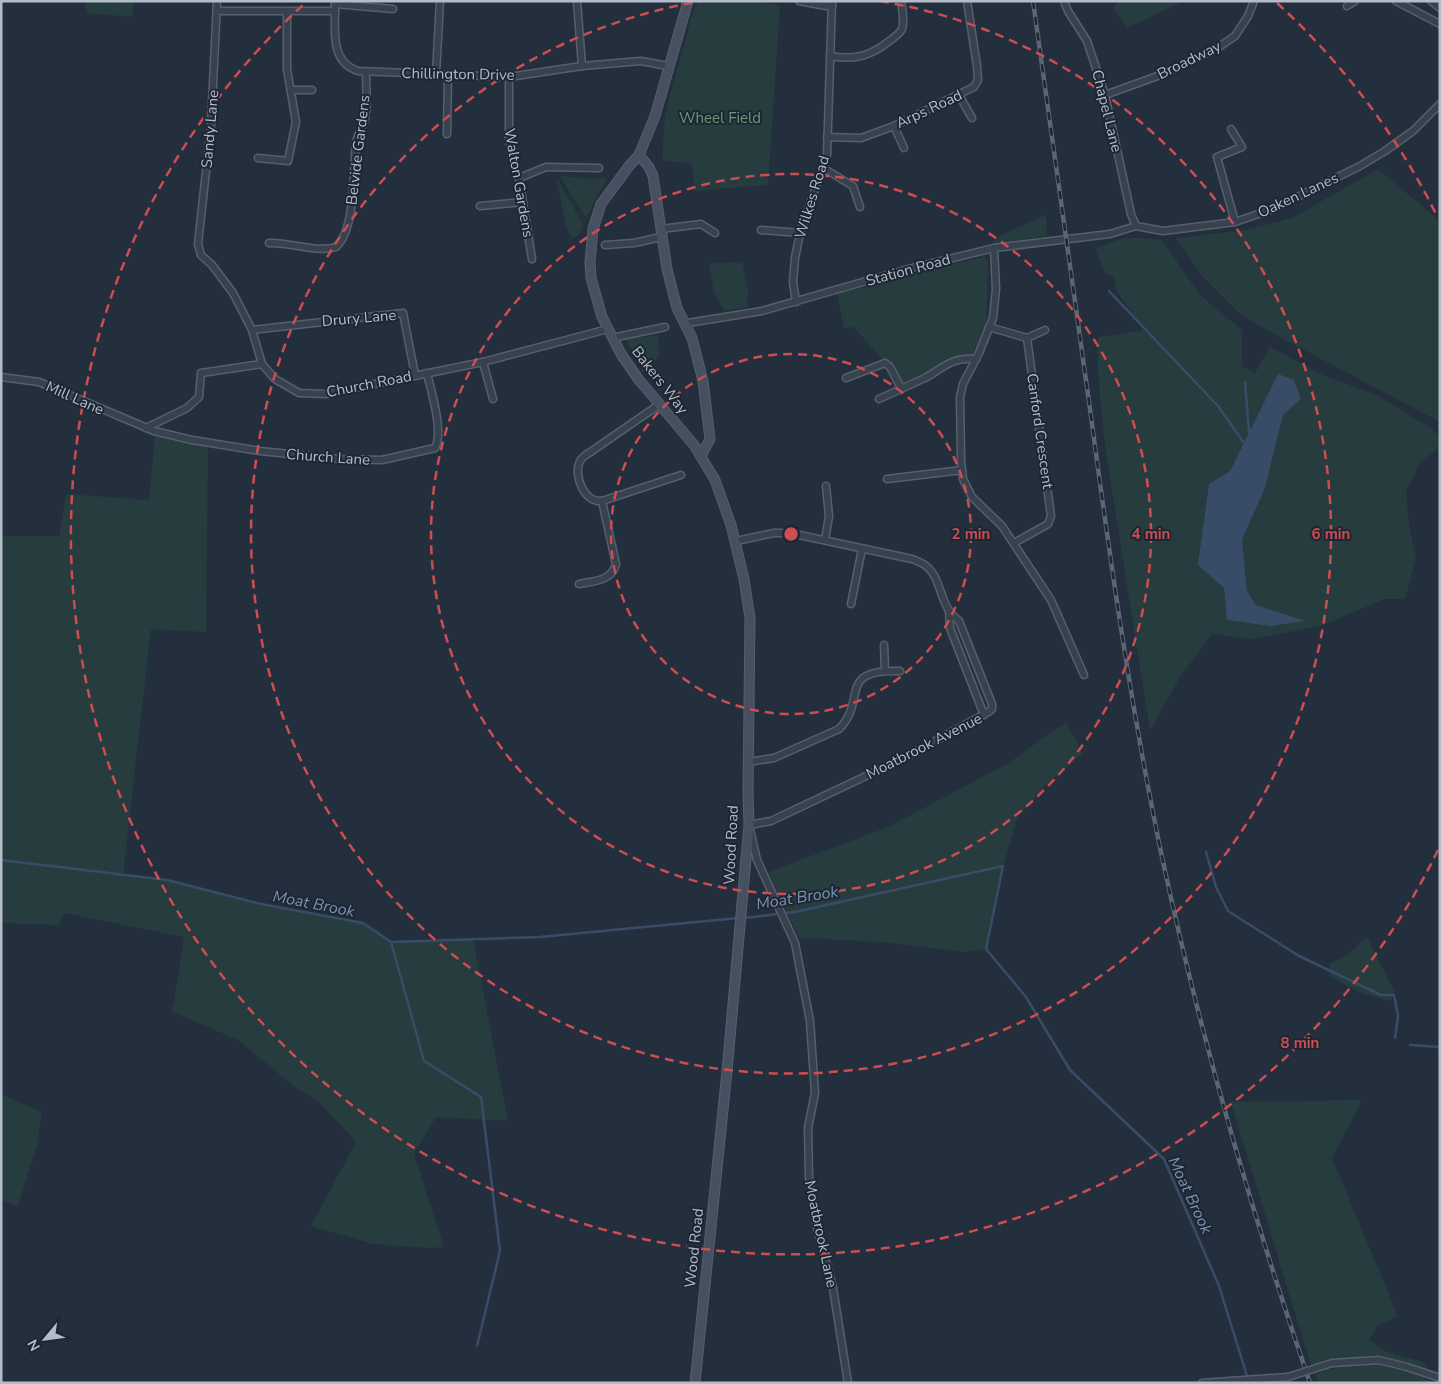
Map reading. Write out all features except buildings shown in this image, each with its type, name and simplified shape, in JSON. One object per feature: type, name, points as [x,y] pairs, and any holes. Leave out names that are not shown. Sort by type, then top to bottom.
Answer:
[{"type":"street","name":"Sandy Lane","points":[[201,255],[198,244],[211,126],[217,1]]},
{"type":"street","points":[[436,74],[440,1]]},
{"type":"street","points":[[577,1],[582,66]]},
{"type":"street","name":"Bakers Way","points":[[688,1],[655,116],[639,155],[601,204],[593,229],[590,262],[591,278],[610,334],[629,366],[690,439],[701,456]]},
{"type":"street","points":[[799,1],[832,4]]},
{"type":"street","points":[[830,56],[846,59],[874,53],[902,29],[901,1]]},
{"type":"street","name":"Arps Road","points":[[827,137],[861,138],[894,126],[974,88],[978,80],[977,66],[967,1]]},
{"type":"street","name":"Chapel Lane","points":[[1064,1],[1068,12],[1087,41],[1105,96],[1131,214],[1136,226]]},
{"type":"street","name":"Broadway","points":[[1105,96],[1163,74],[1216,48],[1235,36],[1248,16],[1254,1]]},
{"type":"street","points":[[1347,6],[1355,1]]},
{"type":"street","points":[[1396,1],[1440,24]]},
{"type":"street","points":[[1431,1],[1440,8]]},
{"type":"street","name":"Wilkes Road","points":[[796,302],[793,282],[800,233],[827,155],[832,4]]},
{"type":"street","points":[[217,11],[287,12],[335,5],[393,9]]},
{"type":"street","name":"Chillington Drive","points":[[335,5],[336,41],[339,57],[343,63],[352,69],[366,72],[509,77],[582,66],[641,61],[668,66]]},
{"type":"street","points":[[258,158],[288,161],[296,122],[287,69],[287,12]]},
{"type":"street","name":"Belvide Gardens","points":[[269,243],[326,248],[336,246],[342,239],[350,212],[353,192],[356,140],[365,118],[366,72]]},
{"type":"street","points":[[447,134],[448,75]]},
{"type":"street","name":"Walton Gardens","points":[[509,77],[509,137],[512,158],[519,178],[532,259]]},
{"type":"street","points":[[292,90],[312,90]]},
{"type":"street","points":[[959,95],[972,118]]},
{"type":"street","name":"Oaken Lanes","points":[[1136,226],[1163,231],[1235,222],[1273,209],[1360,166],[1385,151],[1413,131],[1440,104]]},
{"type":"street","points":[[894,126],[904,148]]},
{"type":"street","points":[[1231,129],[1242,147],[1217,157],[1235,222]]},
{"type":"street","points":[[639,155],[649,167],[653,176],[661,233],[675,300],[683,322],[692,338],[703,381],[710,439],[701,456]]},
{"type":"street","points":[[519,178],[546,167],[599,168]]},
{"type":"street","points":[[823,168],[853,186],[860,206]]},
{"type":"street","points":[[480,206],[523,202]]},
{"type":"street","points":[[605,245],[634,243],[661,233],[701,224],[715,233]]},
{"type":"street","name":"Station Road","points":[[683,322],[688,323],[762,310],[796,302],[908,268],[994,248],[1110,234],[1136,226]]},
{"type":"street","points":[[761,230],[800,233]]},
{"type":"street","points":[[994,248],[996,302],[993,318],[963,384],[960,397],[962,470],[965,485],[972,497],[994,517],[1014,543],[1051,600],[1084,675]]},
{"type":"street","name":"Church Road","points":[[201,255],[212,265],[233,293],[252,330],[262,364],[275,379],[299,393],[326,394],[610,334],[665,327]]},
{"type":"street","name":"Drury Lane","points":[[252,330],[403,313],[415,375]]},
{"type":"street","points":[[990,327],[1027,338],[1045,330]]},
{"type":"street","name":"Canford Crescent","points":[[1014,543],[1048,524],[1051,516],[1027,338]]},
{"type":"street","points":[[879,400],[925,378],[950,362],[959,359],[976,359]]},
{"type":"street","points":[[483,362],[493,400]]},
{"type":"street","points":[[846,378],[885,363],[890,367],[901,388]]},
{"type":"street","points":[[146,428],[188,408],[199,397],[201,373],[262,364]]},
{"type":"street","name":"Church Lane","points":[[146,428],[192,440],[260,451],[339,459],[382,460],[434,448],[437,443],[436,414],[428,373]]},
{"type":"street","name":"Mill Lane","points":[[1,377],[39,382],[146,428]]},
{"type":"street","points":[[660,404],[589,453],[580,462],[579,473],[584,493],[594,500],[602,501],[681,475]]},
{"type":"street","name":"Wood Road","points":[[695,1383],[727,1071],[749,825],[750,618],[736,541],[722,498],[701,456]]},
{"type":"street","points":[[887,479],[962,470]]},
{"type":"street","points":[[825,540],[828,516],[826,486]]},
{"type":"street","points":[[579,584],[604,579],[615,570],[616,558],[602,501]]},
{"type":"street","name":"Moatbrook Avenue","points":[[736,541],[783,532],[912,560],[926,565],[934,575],[949,611],[960,624],[992,704],[992,710],[984,715],[906,757],[771,821],[749,825]]},
{"type":"street","points":[[851,604],[862,549]]},
{"type":"street","points":[[949,611],[950,628],[984,715]]},
{"type":"street","points":[[884,645],[885,671]]},
{"type":"street","points":[[748,762],[774,758],[839,729],[847,721],[859,680],[871,673],[900,671]]},
{"type":"street","name":"Moatbrook Lane","points":[[749,825],[757,860],[795,943],[810,1021],[815,1093],[808,1128],[808,1170],[817,1228],[833,1288],[848,1383]]},
{"type":"street","points":[[1202,1383],[1288,1377],[1332,1363],[1379,1360],[1407,1366],[1440,1378]]},
{"type":"green space","points":[[85,1],[133,1],[132,17],[87,13]]},
{"type":"green space","name":"Wheel Field","points":[[696,1],[755,1],[780,6],[768,185],[695,191],[692,164],[662,160],[665,114]]},
{"type":"green space","points":[[1119,1],[1131,3],[1132,1],[1184,1],[1127,28],[1113,7]]},
{"type":"green space","points":[[1378,169],[1440,221],[1440,422],[1240,314],[1202,276],[1176,238],[1246,230],[1292,218]]},
{"type":"green space","points":[[560,176],[589,179],[607,178],[586,218]]},
{"type":"green space","points":[[556,177],[583,224],[580,234],[572,239],[565,222]]},
{"type":"green space","points":[[1046,215],[1047,236],[993,242],[999,236]]},
{"type":"green space","points":[[1122,238],[1162,240],[1200,295],[1242,330],[1242,366],[1255,373],[1270,347],[1327,377],[1375,394],[1429,427],[1440,436],[1440,447],[1420,462],[1406,492],[1410,531],[1416,559],[1405,599],[1384,599],[1321,626],[1251,639],[1212,634],[1180,677],[1150,731],[1105,446],[1098,372],[1098,337],[1144,330],[1117,292],[1114,278],[1105,273],[1096,249]],"holes":[[[1278,374],[1301,399],[1283,415],[1265,488],[1242,540],[1247,591],[1256,605],[1304,621],[1228,620],[1209,484],[1230,471]]]},
{"type":"green space","points":[[985,257],[988,261],[986,326],[972,357],[957,357],[943,362],[926,375],[901,383],[887,361],[882,359],[854,327],[844,328],[837,294],[950,264]]},
{"type":"green space","points":[[742,262],[749,295],[746,297],[748,307],[724,311],[714,292],[709,263]]},
{"type":"green space","points":[[658,335],[659,356],[644,373],[626,339]]},
{"type":"green space","points":[[155,436],[185,443],[208,445],[206,632],[151,629],[123,874],[167,880],[262,905],[363,923],[391,942],[473,939],[508,1121],[436,1117],[414,1154],[444,1247],[430,1248],[373,1244],[311,1226],[356,1142],[318,1101],[295,1087],[238,1040],[171,1011],[184,937],[64,913],[59,925],[1,923],[1,536],[59,536],[66,494],[149,500]]},
{"type":"green space","points":[[1066,722],[1083,753],[1045,786],[1017,819],[1003,866],[986,949],[966,952],[881,942],[799,938],[768,872],[888,827],[1007,764]]},
{"type":"green space","points":[[1367,937],[1394,991],[1391,1001],[1361,993],[1329,976],[1330,964],[1347,955]]},
{"type":"green space","points":[[1,1094],[42,1112],[37,1145],[18,1206],[1,1200]]},
{"type":"green space","points":[[1362,1100],[1332,1158],[1398,1316],[1377,1326],[1369,1340],[1384,1351],[1423,1362],[1427,1369],[1422,1377],[1434,1383],[1318,1383],[1316,1374],[1333,1368],[1329,1358],[1311,1366],[1231,1102]]},
{"type":"water","points":[[1278,374],[1294,380],[1301,399],[1283,415],[1265,488],[1242,540],[1247,591],[1256,605],[1305,621],[1271,626],[1227,620],[1224,588],[1198,565],[1209,484],[1230,471]]},
{"type":"waterway","points":[[1109,291],[1218,406],[1244,443]]},
{"type":"waterway","points":[[1245,382],[1249,432]]},
{"type":"waterway","points":[[1206,852],[1216,887],[1228,911],[1299,956],[1381,995],[1394,995],[1398,1016],[1395,1038]]},
{"type":"waterway","name":"Moat Brook","points":[[1,860],[167,880],[261,904],[363,923],[391,942],[540,937],[738,918]]},
{"type":"waterway","name":"Moat Brook","points":[[744,918],[795,912],[1003,866],[986,949],[1026,997],[1070,1070],[1164,1159],[1219,1286],[1248,1379]]},
{"type":"waterway","points":[[391,942],[424,1061],[481,1097],[500,1251],[477,1346]]},
{"type":"waterway","points":[[1410,1045],[1440,1047]]},
{"type":"railway","points":[[1033,1],[1113,578],[1131,690],[1162,857],[1193,990],[1228,1122],[1267,1253],[1310,1383]]}]
